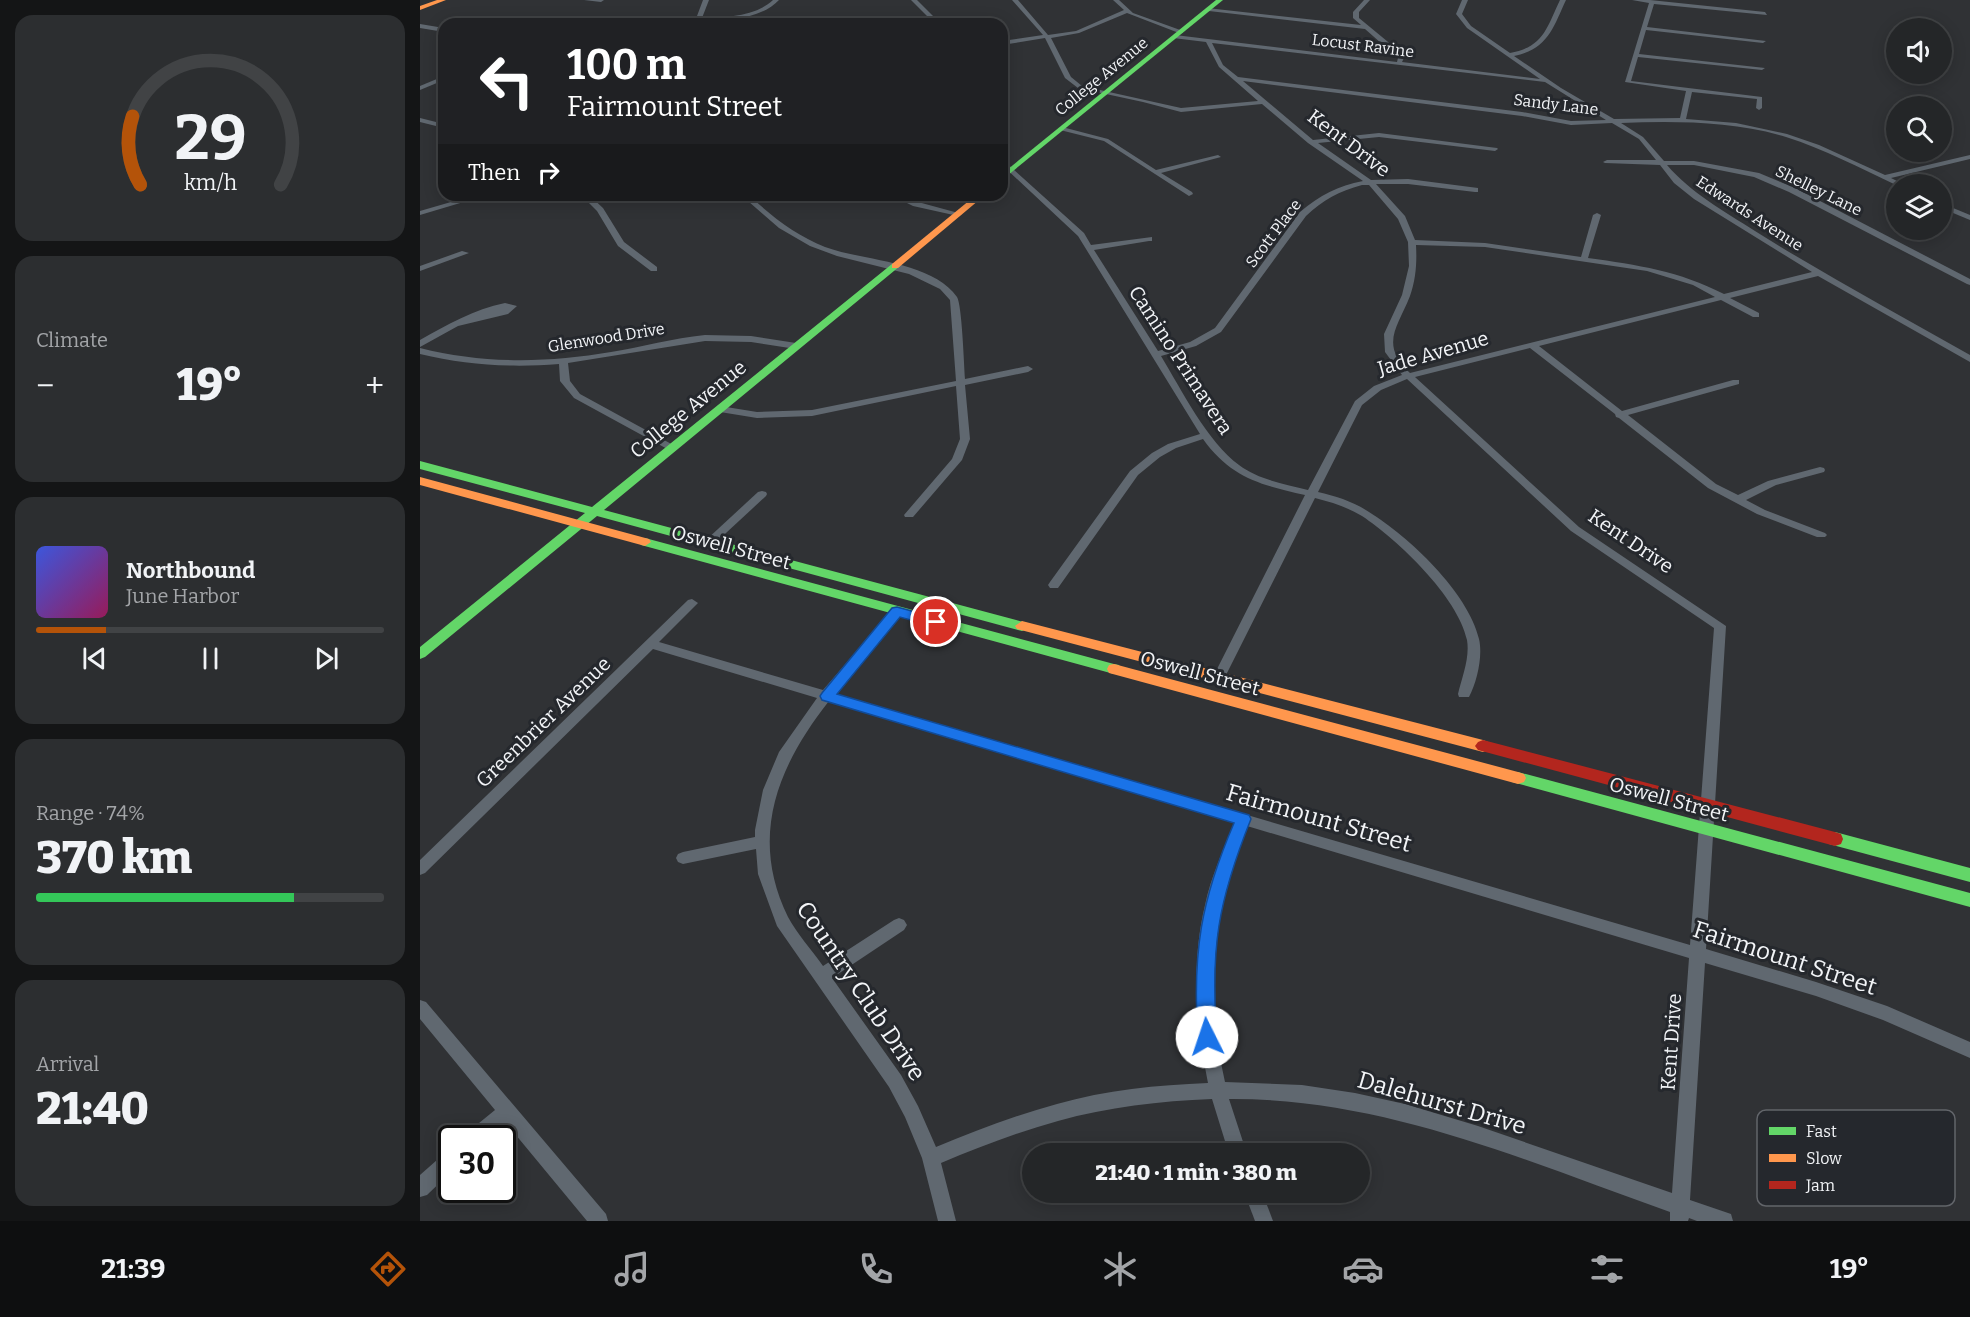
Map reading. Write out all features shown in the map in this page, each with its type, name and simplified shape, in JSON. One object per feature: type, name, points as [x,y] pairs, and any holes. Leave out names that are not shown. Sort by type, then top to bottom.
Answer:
[{"type":"main road","points":[[420,7],[434,0]]},
{"type":"main road","points":[[420,7],[443,0]]},
{"type":"main road","name":"College Avenue","points":[[1008,168],[1062,129],[1213,3]]},
{"type":"main road","name":"College Avenue","points":[[420,654],[974,201]]},
{"type":"main road","name":"Oswell Street","points":[[420,465],[1055,635],[1220,675],[1708,803],[1970,875]]},
{"type":"main road","name":"Oswell Street","points":[[420,481],[897,612],[1970,900]]},
{"type":"main road","points":[[897,612],[902,608],[914,606],[1055,635]]},
{"type":"main road","points":[[1069,658],[1120,660],[1202,682],[1214,680],[1220,675]]},
{"type":"street","points":[[586,0],[601,0]]},
{"type":"street","points":[[699,18],[706,0]]},
{"type":"street","points":[[720,18],[754,12],[772,5],[777,0]]},
{"type":"street","points":[[914,0],[932,18]]},
{"type":"street","points":[[1015,0],[1048,38],[1068,78],[1080,87],[1181,110],[1263,102]]},
{"type":"street","name":"Locust Ravine","points":[[1116,0],[1126,11],[1178,34],[1208,41],[1547,81]]},
{"type":"street","points":[[1367,0],[1355,14],[1366,27],[1397,52],[1401,58],[1399,63]]},
{"type":"street","name":"Edwards Avenue","points":[[1465,0],[1459,14],[1464,23],[1547,81],[1641,138],[1677,181],[1697,197],[1819,273],[1970,359]]},
{"type":"street","points":[[1508,55],[1532,50],[1541,44],[1563,0]]},
{"type":"street","points":[[1635,0],[1765,14]]},
{"type":"street","points":[[1652,2],[1628,82],[1760,98],[1759,108]]},
{"type":"street","points":[[1213,3],[1366,27]]},
{"type":"street","points":[[1008,42],[1048,38],[1088,29],[1126,11]]},
{"type":"street","points":[[420,26],[438,29]]},
{"type":"street","points":[[1644,28],[1763,40]]},
{"type":"street","name":"Kent Drive","points":[[1208,41],[1218,63],[1310,142],[1371,183],[1402,218],[1412,243],[1411,279],[1388,334],[1390,352],[1408,376],[1575,529],[1720,626],[1679,1213]]},
{"type":"street","points":[[1636,55],[1762,68]]},
{"type":"street","name":"Sandy Lane","points":[[1236,79],[1522,114],[1559,122],[1683,119],[1736,125],[1785,135],[1817,146],[1884,177]]},
{"type":"street","points":[[420,88],[438,80]]},
{"type":"street","points":[[1683,119],[1689,90]]},
{"type":"street","points":[[420,120],[438,124]]},
{"type":"street","points":[[1062,129],[1106,140],[1189,194]]},
{"type":"street","points":[[1310,142],[1358,135],[1391,135],[1495,149]]},
{"type":"street","points":[[1155,172],[1218,157]]},
{"type":"street","points":[[1884,177],[1970,157]]},
{"type":"street","name":"Shelley Lane","points":[[1607,162],[1662,162],[1727,168],[1776,182],[1970,282]]},
{"type":"street","name":"Camino Primavera","points":[[1008,172],[1078,230],[1155,355],[1222,456],[1245,473],[1276,485],[1348,504],[1383,524],[1455,601],[1465,615],[1474,642],[1474,656],[1464,694]]},
{"type":"street","name":"Scott Place","points":[[1155,355],[1193,344],[1225,323],[1312,205],[1342,190],[1371,183],[1410,181],[1475,190]]},
{"type":"street","points":[[420,213],[462,201]]},
{"type":"street","points":[[591,201],[600,210],[621,244],[654,269]]},
{"type":"street","points":[[751,201],[778,226],[806,242],[846,257],[932,279],[954,299],[965,439],[957,460],[909,515]]},
{"type":"street","points":[[909,201],[958,214]]},
{"type":"street","points":[[1952,210],[1970,218]]},
{"type":"street","points":[[1584,259],[1597,215]]},
{"type":"street","points":[[1089,248],[1149,239]]},
{"type":"street","points":[[1412,243],[1485,244],[1666,273],[1696,283],[1756,315]]},
{"type":"street","points":[[420,269],[465,253]]},
{"type":"street","name":"Jade Avenue","points":[[1220,675],[1359,402],[1380,386],[1408,376],[1531,344],[1819,273]]},
{"type":"street","points":[[420,344],[459,324],[496,306],[513,306],[506,313],[459,324]]},
{"type":"street","name":"Glenwood Drive","points":[[420,351],[448,357],[494,362],[563,361],[705,338],[748,338],[796,346]]},
{"type":"street","points":[[1531,344],[1693,473],[1737,500],[1821,535]]},
{"type":"street","points":[[563,361],[565,381],[577,396],[671,448]]},
{"type":"street","points":[[720,409],[757,415],[794,415],[1028,369]]},
{"type":"street","points":[[1619,414],[1736,382]]},
{"type":"street","points":[[1054,585],[1134,473],[1156,455],[1172,446],[1206,435]]},
{"type":"street","points":[[1737,500],[1772,483],[1820,470]]},
{"type":"street","points":[[709,543],[762,494]]},
{"type":"street","name":"Greenbrier Avenue","points":[[420,869],[693,603]]},
{"type":"street","name":"Country Club Drive","points":[[897,612],[798,732],[773,778],[766,799],[760,842],[763,872],[770,897],[782,921],[895,1081],[912,1112],[931,1158],[946,1221]]},
{"type":"street","name":"Fairmount Street","points":[[651,644],[1816,989],[1887,1014],[1970,1050]]},
{"type":"street","points":[[1235,1143],[1218,1090],[1207,1037],[1204,990],[1206,945],[1218,885],[1243,819]]},
{"type":"street","points":[[683,858],[760,842]]},
{"type":"street","points":[[821,976],[899,925]]},
{"type":"street","points":[[420,1007],[599,1221]]},
{"type":"street","name":"Dalehurst Drive","points":[[931,1158],[1044,1116],[1101,1102],[1158,1094],[1218,1090],[1274,1091],[1331,1097],[1388,1108],[1445,1123],[1679,1213],[1724,1221]]},
{"type":"street","points":[[490,1125],[508,1110]]},
{"type":"street","points":[[420,1188],[438,1171]]},
{"type":"street","points":[[1257,1203],[1264,1221]]},
{"type":"traffic: fast","points":[[1008,173],[1220,0]]},
{"type":"traffic: fast","points":[[420,654],[895,266]]},
{"type":"traffic: fast","points":[[420,465],[1022,626]]},
{"type":"traffic: fast","points":[[645,542],[1114,669]]},
{"type":"traffic: fast","points":[[1518,778],[1970,900]]},
{"type":"traffic: fast","points":[[1835,839],[1970,875]]},
{"type":"traffic: slow","points":[[420,8],[443,0]]},
{"type":"traffic: slow","points":[[895,266],[974,201]]},
{"type":"traffic: slow","points":[[420,481],[645,542]]},
{"type":"traffic: slow","points":[[1022,626],[1483,746]]},
{"type":"traffic: slow","points":[[1114,669],[1518,778]]},
{"type":"traffic: jam","points":[[1483,746],[1835,839]]},
{"type":"route","points":[[936,622],[897,612],[827,696],[1243,819],[1224,866],[1213,904],[1206,945],[1204,990],[1207,1037]]}]
